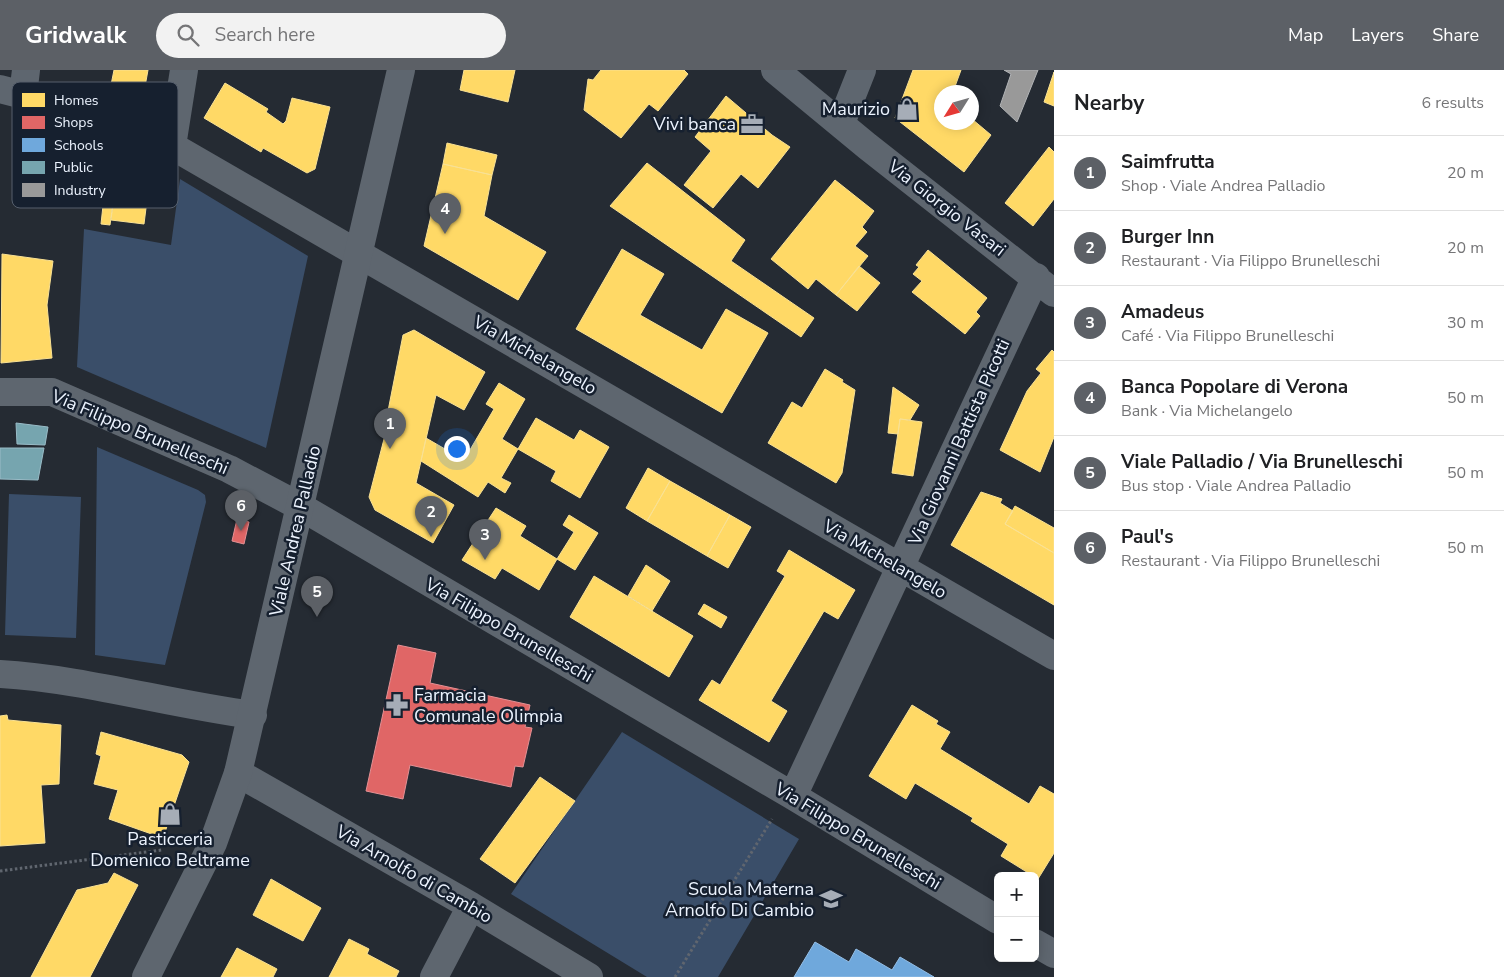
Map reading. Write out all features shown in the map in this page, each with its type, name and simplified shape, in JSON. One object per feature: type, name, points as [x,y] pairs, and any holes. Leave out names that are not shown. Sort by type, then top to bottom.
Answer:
[{"type":"street","points":[[178,108],[184,70]]},
{"type":"street","name":"Viale Andrea Palladio","points":[[146,977],[213,843],[238,774],[401,70]]},
{"type":"street","name":"Via Giorgio Vasari","points":[[775,70],[1045,285]]},
{"type":"street","points":[[841,123],[862,70]]},
{"type":"street","name":"Via Michelangelo","points":[[178,149],[1054,656]]},
{"type":"street","name":"Via Giovanni Battista Picotti","points":[[793,796],[901,568],[1045,285]]},
{"type":"street","name":"Via Filippo Brunelleschi","points":[[0,392],[52,392],[229,469],[301,507],[793,796],[994,918]]},
{"type":"street","points":[[0,674],[38,676],[197,708],[253,715]]},
{"type":"street","name":"Via Arnolfo di Cambio","points":[[238,774],[471,906],[589,977]]},
{"type":"street","points":[[434,977],[471,906]]},
{"type":"street","points":[[1039,945],[1054,954]]},
{"type":"path","points":[[675,977],[772,818]]},
{"type":"path","points":[[0,872],[162,850]]},
{"type":"shaded area","points":[[180,179],[308,256],[266,448],[77,367],[84,229],[171,245],[176,208],[178,208]]},
{"type":"shaded area","points":[[97,447],[198,490],[205,495],[206,502],[165,665],[95,655]]},
{"type":"shaded area","points":[[9,494],[81,497],[76,638],[5,635]]},
{"type":"shaded area","points":[[622,732],[799,839],[718,977],[647,977],[511,894]]},
{"type":"building: Homes","points":[[114,70],[148,70],[146,82],[112,82]]},
{"type":"building: Homes","points":[[464,70],[515,70],[508,102],[460,90]]},
{"type":"building: Homes","points":[[601,70],[684,70],[688,74],[658,111],[649,104],[621,138],[584,110],[588,79],[593,80]]},
{"type":"building: Homes","points":[[913,70],[961,70],[956,85],[934,85],[934,130],[979,130],[979,125],[991,135],[964,172],[895,118]]},
{"type":"building: Homes","points":[[1054,72],[1054,106],[1044,102]]},
{"type":"building: Homes","points":[[225,83],[268,109],[266,112],[283,124],[286,121],[292,98],[330,107],[315,169],[307,173],[263,148],[261,152],[204,118]]},
{"type":"building: Homes","points":[[726,96],[772,135],[790,147],[758,188],[741,174],[713,208],[684,185],[711,151],[695,137]]},
{"type":"building: Homes","points":[[447,143],[497,155],[492,175],[443,164]]},
{"type":"building: Homes","points":[[1049,147],[1054,152],[1054,199],[1033,226],[1005,203]]},
{"type":"building: Homes","points":[[647,163],[745,240],[731,261],[814,318],[801,337],[610,206]]},
{"type":"building: Homes","points":[[443,164],[492,175],[484,216],[546,252],[518,300],[424,246]]},
{"type":"building: Homes","points":[[835,180],[874,211],[862,227],[867,232],[855,246],[868,256],[836,295],[816,279],[808,289],[771,259]]},
{"type":"building: Homes","points":[[103,208],[112,208],[110,225],[101,224]]},
{"type":"building: Homes","points":[[112,208],[146,208],[144,224],[111,220]]},
{"type":"building: Homes","points":[[622,249],[664,274],[640,315],[702,350],[726,309],[768,333],[722,413],[576,329]]},
{"type":"building: Homes","points":[[928,250],[987,298],[976,312],[980,316],[965,334],[912,292],[922,281],[913,274],[919,267],[916,265]]},
{"type":"building: Homes","points":[[2,254],[53,261],[47,305],[52,358],[1,363]]},
{"type":"building: Homes","points":[[859,266],[880,283],[857,311],[836,295]]},
{"type":"building: Homes","points":[[414,330],[485,372],[464,410],[436,395],[416,483],[454,505],[433,543],[375,510],[369,497],[391,412],[388,411],[403,335]]},
{"type":"building: Homes","points":[[1052,350],[1054,352],[1054,437],[1040,472],[1000,450],[1027,391],[1041,373],[1036,369]]},
{"type":"building: Homes","points":[[825,369],[855,390],[842,473],[836,483],[768,443],[792,402],[802,408]]},
{"type":"building: Homes","points":[[499,383],[525,399],[502,439],[518,449],[501,478],[511,483],[505,493],[488,482],[478,497],[421,461],[426,438],[464,460],[494,409],[486,404]]},
{"type":"building: Homes","points":[[893,387],[919,405],[910,420],[900,419],[898,434],[888,433]]},
{"type":"building: Homes","points":[[536,418],[574,440],[580,430],[609,447],[580,498],[551,481],[556,471],[518,449]]},
{"type":"building: Homes","points":[[900,419],[922,422],[913,476],[892,473]]},
{"type":"building: Homes","points":[[648,468],[670,481],[647,521],[626,508]]},
{"type":"building: Homes","points":[[670,481],[730,515],[707,556],[647,521]]},
{"type":"building: Homes","points":[[981,492],[1002,499],[1000,503],[1013,511],[1005,524],[1054,553],[1054,605],[951,545]]},
{"type":"building: Homes","points":[[1015,506],[1054,528],[1054,553],[1005,524]]},
{"type":"building: Homes","points":[[496,508],[526,526],[520,536],[557,559],[539,590],[502,568],[495,579],[462,560]]},
{"type":"building: Homes","points":[[569,515],[598,533],[575,570],[557,559],[574,532],[563,525]]},
{"type":"building: Homes","points":[[730,515],[751,527],[728,568],[707,556]]},
{"type":"building: Homes","points":[[789,550],[855,590],[838,619],[824,611],[771,701],[787,711],[769,742],[699,700],[712,680],[720,685],[785,576],[777,571]]},
{"type":"building: Homes","points":[[646,565],[670,581],[652,611],[628,596]]},
{"type":"building: Homes","points":[[594,576],[693,636],[669,677],[570,617]]},
{"type":"building: Homes","points":[[704,604],[727,617],[721,628],[698,614]]},
{"type":"building: Homes","points":[[912,705],[938,721],[936,724],[950,732],[940,749],[1029,804],[1040,786],[1054,794],[1054,853],[1039,877],[1039,872],[1027,872],[1001,856],[1008,844],[971,821],[973,818],[915,783],[906,799],[869,776]]},
{"type":"building: Homes","points":[[7,715],[8,720],[61,725],[59,784],[41,785],[45,843],[0,846],[0,716]]},
{"type":"building: Homes","points":[[101,732],[182,755],[189,762],[163,838],[109,819],[118,790],[94,784],[101,756],[96,754]]},
{"type":"building: Homes","points":[[540,777],[575,801],[515,883],[480,859]]},
{"type":"building: Homes","points":[[114,873],[138,885],[90,977],[31,977],[77,890],[108,883]]},
{"type":"building: Homes","points":[[271,879],[321,908],[303,941],[253,915]]},
{"type":"building: Homes","points":[[349,939],[369,949],[367,954],[399,971],[396,977],[329,977]]},
{"type":"building: Homes","points":[[237,948],[277,969],[273,977],[221,977]]},
{"type":"building: Shops","points":[[237,519],[249,522],[244,544],[232,541]]},
{"type":"building: Shops","points":[[398,645],[436,653],[430,683],[530,705],[525,727],[532,728],[523,767],[515,766],[511,787],[410,765],[403,799],[366,791]]},
{"type":"building: Schools","points":[[815,942],[849,962],[856,949],[892,970],[900,957],[934,977],[794,977]]},
{"type":"building: Public","points":[[16,423],[48,427],[45,445],[17,444]]},
{"type":"building: Public","points":[[0,448],[44,448],[38,480],[0,479]]},
{"type":"building: Industry","points":[[1004,70],[1038,70],[1017,122],[1000,106],[1011,74]]},
{"type":"place","name":"Maurizio","points":[[907,109]]},
{"type":"place","name":"Vivi banca","points":[[752,124]]},
{"type":"place","name":"Banca Popolare di Verona","points":[[445,234]]},
{"type":"place","name":"Saimfrutta","points":[[390,449]]},
{"type":"place","name":"Paul's","points":[[241,531]]},
{"type":"place","name":"Burger Inn","points":[[431,537]]},
{"type":"place","name":"Amadeus","points":[[485,560]]},
{"type":"place","name":"Viale Palladio / Via Brunelleschi","points":[[317,617]]},
{"type":"place","name":"Farmacia Comunale Olimpia","points":[[397,705]]},
{"type":"place","name":"Pasticceria Domenico Beltrame","points":[[170,814]]},
{"type":"place","name":"Scuola Materna Arnolfo Di Cambio","points":[[831,899]]}]
